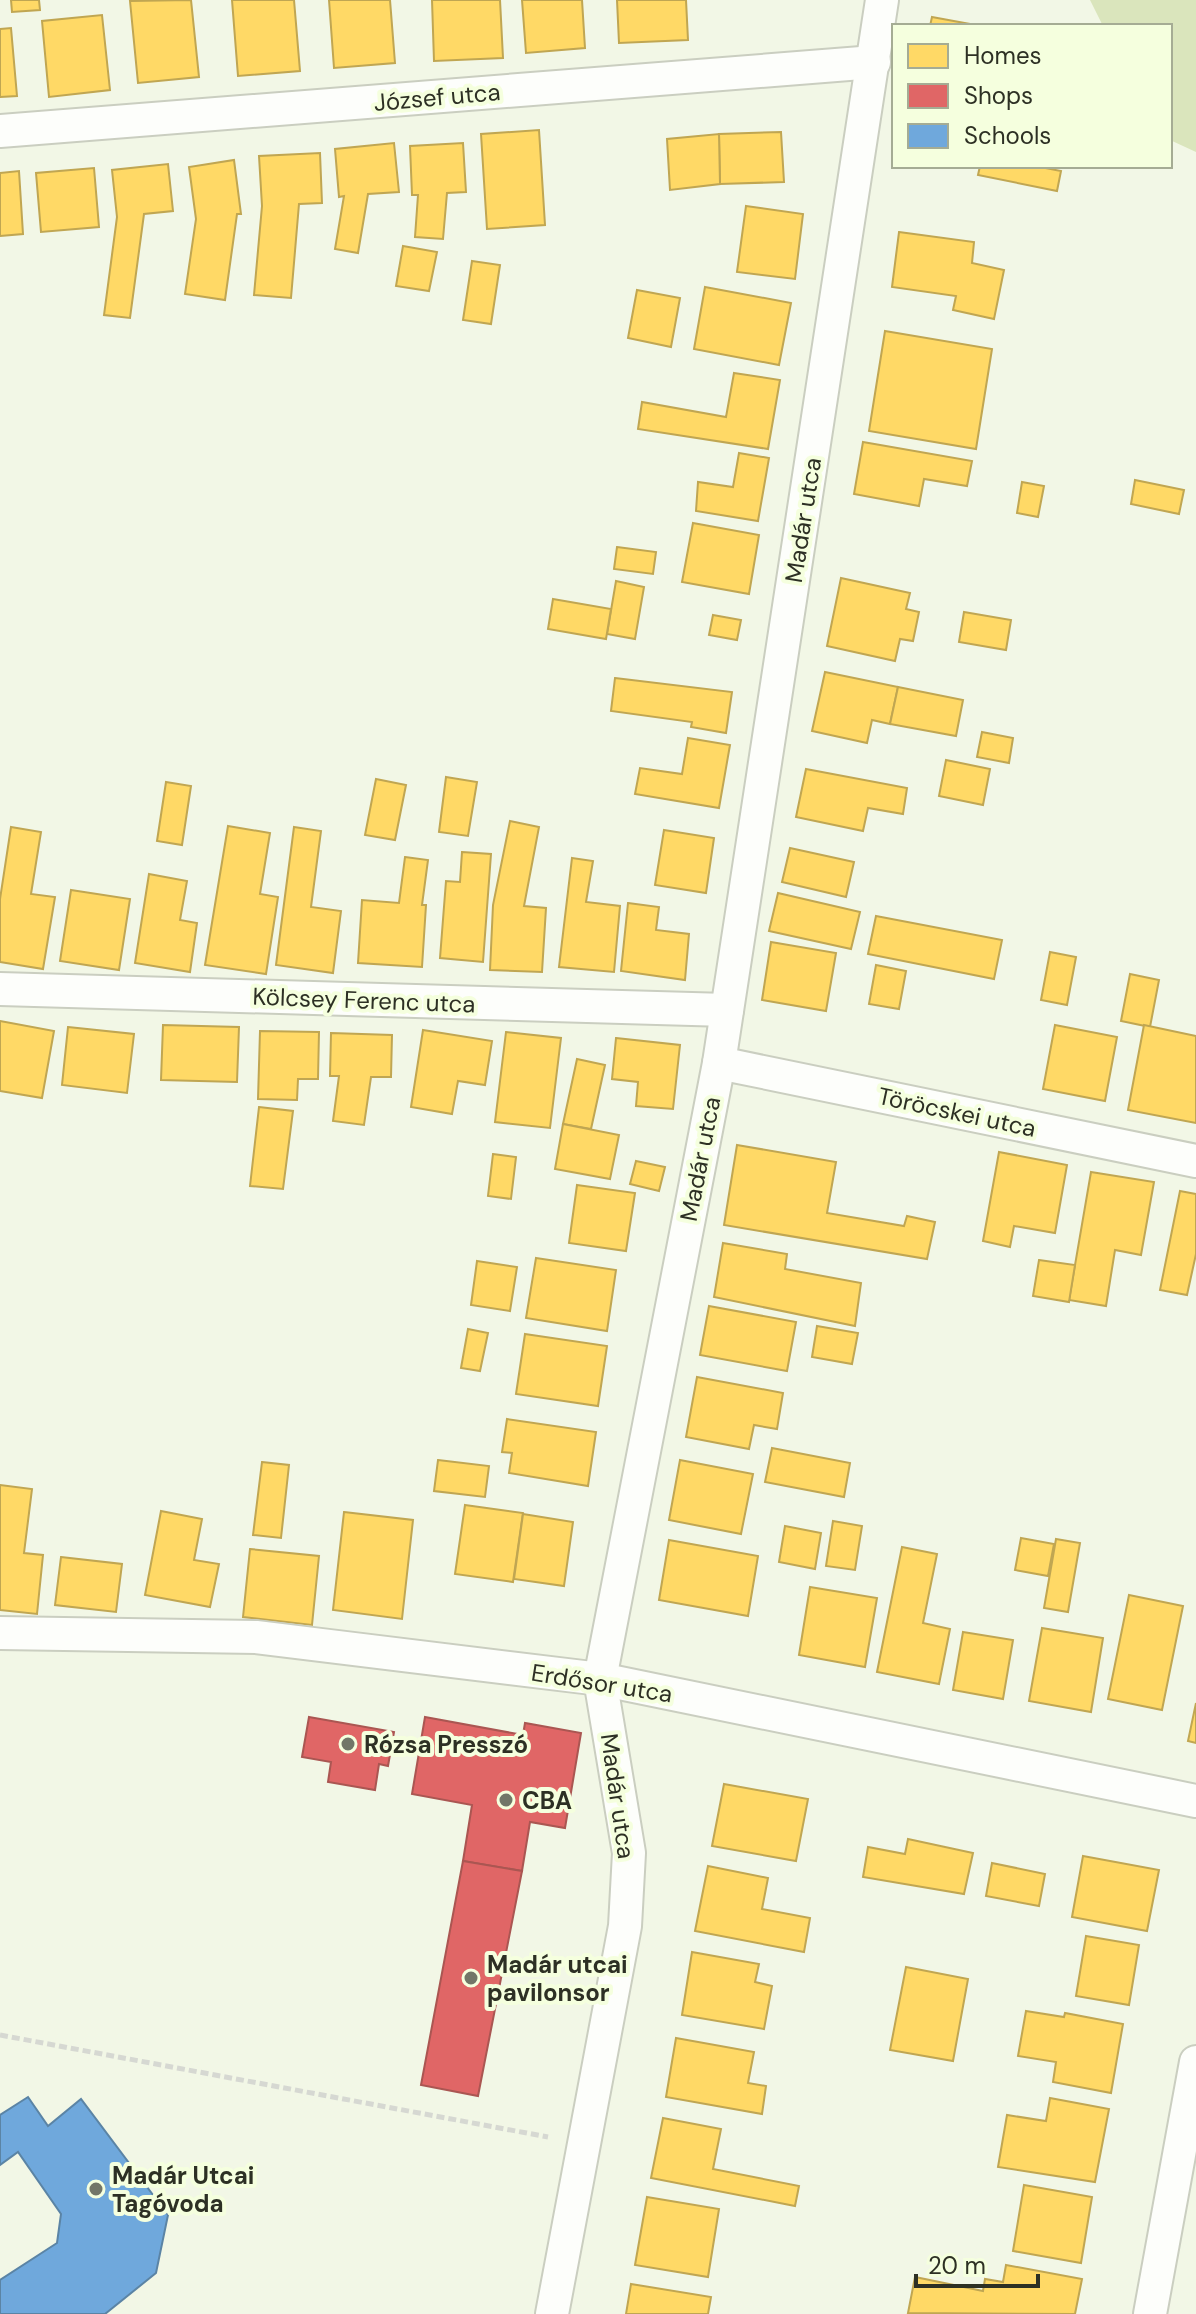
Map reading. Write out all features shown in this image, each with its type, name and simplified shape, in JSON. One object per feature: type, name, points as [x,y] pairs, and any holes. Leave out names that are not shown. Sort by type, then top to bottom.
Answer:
[{"type":"street","name":"Madár utca","points":[[552,2314],[625,1926],[629,1853],[600,1679],[719,1063],[882,0]]},
{"type":"street","name":"József utca","points":[[0,131],[874,62]]},
{"type":"street","name":"Kölcsey Ferenc utca","points":[[0,989],[727,1010]]},
{"type":"street","name":"Töröcskei utca","points":[[719,1063],[1196,1161]]},
{"type":"street","name":"Erdősor utca","points":[[0,1633],[256,1637],[600,1679],[1196,1801]]},
{"type":"street","points":[[1150,2314],[1196,2062]]},
{"type":"path","points":[[0,2035],[584,2143]]},
{"type":"green space","points":[[1090,0],[1196,0],[1196,152],[1172,141],[1172,24],[1102,24]]},
{"type":"building: Homes","points":[[11,0],[39,0],[40,10],[12,12]]},
{"type":"building: Homes","points":[[191,0],[199,77],[138,83],[130,1]]},
{"type":"building: Homes","points":[[232,0],[294,0],[300,71],[238,76]]},
{"type":"building: Homes","points":[[329,0],[390,0],[395,63],[334,68]]},
{"type":"building: Homes","points":[[432,0],[500,0],[503,58],[434,61]]},
{"type":"building: Homes","points":[[522,0],[582,0],[585,48],[526,53]]},
{"type":"building: Homes","points":[[617,0],[686,0],[688,40],[619,43]]},
{"type":"building: Homes","points":[[102,15],[110,90],[49,97],[42,21]]},
{"type":"building: Homes","points":[[932,17],[970,24],[930,24]]},
{"type":"building: Homes","points":[[11,28],[17,96],[0,97],[0,29]]},
{"type":"building: Homes","points":[[539,130],[545,225],[487,229],[481,134]]},
{"type":"building: Homes","points":[[781,132],[784,182],[720,184],[719,134]]},
{"type":"building: Homes","points":[[719,134],[720,184],[670,190],[667,139]]},
{"type":"building: Homes","points":[[394,143],[399,192],[368,194],[358,253],[335,249],[344,196],[339,197],[335,149]]},
{"type":"building: Homes","points":[[463,143],[466,192],[447,193],[443,239],[415,237],[418,195],[412,195],[410,146]]},
{"type":"building: Homes","points":[[320,153],[322,203],[299,204],[291,298],[254,295],[262,206],[259,156]]},
{"type":"building: Homes","points":[[234,160],[241,214],[237,214],[225,300],[185,294],[196,219],[189,167]]},
{"type":"building: Homes","points":[[168,164],[173,211],[144,214],[130,318],[104,315],[117,217],[112,170]]},
{"type":"building: Homes","points":[[94,168],[99,227],[41,232],[36,173]]},
{"type":"building: Homes","points":[[980,168],[1045,168],[1061,171],[1057,191],[978,175]]},
{"type":"building: Homes","points":[[19,171],[23,234],[0,236],[0,173]]},
{"type":"building: Homes","points":[[746,206],[803,214],[795,279],[737,272]]},
{"type":"building: Homes","points":[[899,232],[974,242],[972,263],[1004,270],[994,319],[953,310],[956,296],[892,287]]},
{"type":"building: Homes","points":[[403,246],[437,252],[429,291],[396,286]]},
{"type":"building: Homes","points":[[472,261],[500,265],[491,324],[463,320]]},
{"type":"building: Homes","points":[[705,287],[791,303],[779,365],[694,349]]},
{"type":"building: Homes","points":[[637,290],[680,298],[671,347],[628,338]]},
{"type":"building: Homes","points":[[885,331],[992,349],[976,449],[869,431]]},
{"type":"building: Homes","points":[[734,373],[780,380],[768,449],[638,429],[642,402],[726,417]]},
{"type":"building: Homes","points":[[863,442],[972,461],[967,486],[924,479],[919,506],[854,494]]},
{"type":"building: Homes","points":[[739,453],[769,458],[758,521],[696,511],[698,482],[733,487]]},
{"type":"building: Homes","points":[[1135,480],[1184,490],[1179,514],[1131,504]]},
{"type":"building: Homes","points":[[1022,482],[1044,486],[1038,517],[1017,513]]},
{"type":"building: Homes","points":[[693,523],[759,535],[749,594],[682,582]]},
{"type":"building: Homes","points":[[617,547],[656,552],[653,574],[614,569]]},
{"type":"building: Homes","points":[[841,578],[910,593],[906,609],[919,612],[913,641],[900,639],[895,661],[827,646]]},
{"type":"building: Homes","points":[[616,581],[644,587],[635,639],[607,634]]},
{"type":"building: Homes","points":[[553,599],[611,609],[606,639],[548,629]]},
{"type":"building: Homes","points":[[964,612],[1011,620],[1006,650],[959,642]]},
{"type":"building: Homes","points":[[713,615],[741,620],[737,640],[709,635]]},
{"type":"building: Homes","points":[[825,672],[898,687],[890,724],[872,720],[867,743],[812,731]]},
{"type":"building: Homes","points":[[615,678],[732,692],[726,733],[691,727],[692,722],[611,711]]},
{"type":"building: Homes","points":[[898,687],[963,700],[956,736],[890,724]]},
{"type":"building: Homes","points":[[982,732],[1013,738],[1009,763],[977,757]]},
{"type":"building: Homes","points":[[688,738],[730,745],[719,808],[635,794],[640,768],[682,774]]},
{"type":"building: Homes","points":[[946,760],[990,769],[983,805],[939,796]]},
{"type":"building: Homes","points":[[806,769],[907,788],[903,814],[868,808],[863,831],[796,817]]},
{"type":"building: Homes","points":[[446,777],[477,782],[468,836],[439,832]]},
{"type":"building: Homes","points":[[376,779],[406,785],[395,840],[365,835]]},
{"type":"building: Homes","points":[[166,782],[191,786],[182,845],[157,841]]},
{"type":"building: Homes","points":[[510,821],[539,827],[524,906],[546,908],[542,972],[490,970],[493,905]]},
{"type":"building: Homes","points":[[228,826],[270,833],[260,894],[278,897],[266,974],[205,965]]},
{"type":"building: Homes","points":[[11,827],[41,832],[31,894],[55,897],[43,969],[0,962],[0,899]]},
{"type":"building: Homes","points":[[294,827],[321,831],[311,907],[341,911],[333,973],[276,965]]},
{"type":"building: Homes","points":[[664,830],[714,838],[706,893],[655,885]]},
{"type":"building: Homes","points":[[790,848],[854,862],[846,897],[782,882]]},
{"type":"building: Homes","points":[[462,852],[491,854],[483,962],[440,958],[446,881],[460,882]]},
{"type":"building: Homes","points":[[405,857],[428,860],[422,905],[426,905],[422,967],[358,963],[362,900],[399,903]]},
{"type":"building: Homes","points":[[572,858],[593,861],[586,902],[620,906],[614,972],[559,967]]},
{"type":"building: Homes","points":[[149,874],[187,881],[180,920],[197,923],[190,972],[135,963]]},
{"type":"building: Homes","points":[[71,890],[130,899],[119,970],[60,961]]},
{"type":"building: Homes","points":[[778,893],[860,912],[851,949],[769,931]]},
{"type":"building: Homes","points":[[628,903],[659,907],[656,930],[689,934],[685,980],[621,971]]},
{"type":"building: Homes","points":[[876,916],[1002,940],[994,979],[868,954]]},
{"type":"building: Homes","points":[[771,942],[836,953],[826,1011],[762,1000]]},
{"type":"building: Homes","points":[[1050,952],[1076,957],[1067,1005],[1041,1000]]},
{"type":"building: Homes","points":[[876,965],[906,971],[899,1009],[869,1004]]},
{"type":"building: Homes","points":[[1130,974],[1159,980],[1150,1027],[1121,1021]]},
{"type":"building: Homes","points":[[0,1021],[54,1031],[42,1098],[0,1091]]},
{"type":"building: Homes","points":[[163,1025],[239,1027],[237,1082],[161,1080]]},
{"type":"building: Homes","points":[[1055,1025],[1117,1037],[1105,1101],[1043,1089]]},
{"type":"building: Homes","points":[[1144,1025],[1196,1036],[1196,1123],[1128,1110]]},
{"type":"building: Homes","points":[[68,1027],[134,1034],[127,1093],[62,1085]]},
{"type":"building: Homes","points":[[423,1030],[492,1041],[485,1085],[458,1081],[452,1114],[411,1107]]},
{"type":"building: Homes","points":[[260,1031],[319,1032],[318,1079],[298,1079],[297,1100],[258,1099]]},
{"type":"building: Homes","points":[[506,1032],[561,1038],[550,1128],[495,1122]]},
{"type":"building: Homes","points":[[331,1033],[392,1035],[391,1077],[371,1077],[364,1125],[333,1121],[339,1076],[330,1076]]},
{"type":"building: Homes","points":[[616,1038],[680,1045],[673,1109],[636,1106],[638,1082],[612,1079]]},
{"type":"building: Homes","points":[[577,1059],[605,1065],[591,1129],[563,1124]]},
{"type":"building: Homes","points":[[259,1107],[293,1111],[283,1189],[250,1186]]},
{"type":"building: Homes","points":[[563,1124],[619,1135],[610,1179],[555,1169]]},
{"type":"building: Homes","points":[[737,1145],[836,1162],[827,1213],[904,1226],[907,1216],[935,1222],[927,1259],[724,1225]]},
{"type":"building: Homes","points":[[999,1152],[1067,1165],[1055,1233],[1014,1226],[1010,1247],[983,1241]]},
{"type":"building: Homes","points":[[493,1154],[516,1157],[511,1199],[488,1196]]},
{"type":"building: Homes","points":[[636,1161],[665,1167],[659,1191],[630,1184]]},
{"type":"building: Homes","points":[[1091,1172],[1154,1182],[1141,1255],[1115,1250],[1106,1306],[1069,1300]]},
{"type":"building: Homes","points":[[577,1185],[635,1193],[626,1251],[569,1243]]},
{"type":"building: Homes","points":[[1180,1191],[1196,1194],[1196,1254],[1187,1295],[1160,1290]]},
{"type":"building: Homes","points":[[723,1243],[787,1254],[785,1269],[861,1283],[855,1326],[714,1297]]},
{"type":"building: Homes","points":[[536,1258],[616,1270],[607,1331],[526,1318]]},
{"type":"building: Homes","points":[[1039,1260],[1075,1265],[1069,1302],[1033,1296]]},
{"type":"building: Homes","points":[[477,1261],[517,1267],[510,1311],[471,1305]]},
{"type":"building: Homes","points":[[709,1306],[796,1322],[787,1371],[700,1355]]},
{"type":"building: Homes","points":[[817,1326],[858,1333],[852,1364],[812,1357]]},
{"type":"building: Homes","points":[[468,1329],[488,1333],[480,1371],[461,1368]]},
{"type":"building: Homes","points":[[525,1334],[607,1346],[598,1406],[516,1394]]},
{"type":"building: Homes","points":[[697,1377],[783,1393],[777,1429],[754,1425],[749,1449],[686,1437]]},
{"type":"building: Homes","points":[[507,1419],[596,1432],[588,1486],[509,1473],[512,1453],[502,1452]]},
{"type":"building: Homes","points":[[772,1448],[850,1463],[844,1497],[765,1482]]},
{"type":"building: Homes","points":[[438,1460],[489,1466],[485,1497],[434,1491]]},
{"type":"building: Homes","points":[[680,1460],[753,1474],[741,1534],[669,1520]]},
{"type":"building: Homes","points":[[262,1462],[289,1465],[281,1538],[253,1535]]},
{"type":"building: Homes","points":[[0,1485],[32,1489],[24,1553],[43,1555],[37,1614],[0,1610]]},
{"type":"building: Homes","points":[[465,1505],[523,1513],[513,1582],[455,1574]]},
{"type":"building: Homes","points":[[161,1511],[202,1519],[194,1560],[219,1564],[210,1607],[145,1595]]},
{"type":"building: Homes","points":[[344,1512],[413,1520],[402,1619],[333,1610]]},
{"type":"building: Homes","points":[[523,1514],[573,1522],[564,1586],[514,1579]]},
{"type":"building: Homes","points":[[833,1521],[862,1526],[855,1570],[826,1566]]},
{"type":"building: Homes","points":[[785,1526],[821,1533],[815,1569],[779,1562]]},
{"type":"building: Homes","points":[[1021,1538],[1054,1544],[1048,1576],[1015,1570]]},
{"type":"building: Homes","points":[[1056,1539],[1080,1543],[1068,1612],[1044,1608]]},
{"type":"building: Homes","points":[[669,1540],[758,1556],[748,1616],[659,1600]]},
{"type":"building: Homes","points":[[902,1547],[937,1554],[923,1623],[950,1629],[939,1684],[877,1672]]},
{"type":"building: Homes","points":[[250,1549],[319,1556],[312,1625],[243,1617]]},
{"type":"building: Homes","points":[[61,1557],[122,1564],[116,1612],[55,1605]]},
{"type":"building: Homes","points":[[810,1587],[877,1598],[865,1667],[799,1655]]},
{"type":"building: Homes","points":[[1129,1595],[1183,1606],[1162,1710],[1108,1699]]},
{"type":"building: Homes","points":[[1042,1628],[1103,1638],[1091,1712],[1029,1701]]},
{"type":"building: Homes","points":[[963,1632],[1013,1640],[1003,1699],[953,1690]]},
{"type":"building: Homes","points":[[1196,1703],[1196,1743],[1188,1741]]},
{"type":"building: Homes","points":[[724,1784],[808,1799],[796,1861],[712,1846]]},
{"type":"building: Homes","points":[[908,1839],[973,1853],[964,1894],[863,1877],[868,1847],[905,1854]]},
{"type":"building: Homes","points":[[1083,1856],[1159,1870],[1147,1931],[1072,1917]]},
{"type":"building: Homes","points":[[992,1863],[1045,1874],[1039,1906],[986,1896]]},
{"type":"building: Homes","points":[[708,1866],[768,1878],[762,1909],[810,1918],[804,1952],[695,1931]]},
{"type":"building: Homes","points":[[1086,1936],[1139,1945],[1129,2005],[1076,1996]]},
{"type":"building: Homes","points":[[692,1952],[759,1964],[755,1982],[772,1986],[764,2029],[682,2015]]},
{"type":"building: Homes","points":[[906,1967],[968,1979],[953,2061],[890,2050]]},
{"type":"building: Homes","points":[[1026,2011],[1064,2017],[1065,2013],[1123,2024],[1111,2093],[1053,2082],[1056,2062],[1018,2056]]},
{"type":"building: Homes","points":[[676,2038],[754,2052],[748,2083],[766,2086],[762,2114],[666,2097]]},
{"type":"building: Homes","points":[[1050,2098],[1109,2109],[1095,2182],[998,2167],[1007,2115],[1046,2121]]},
{"type":"building: Homes","points":[[663,2118],[721,2129],[713,2169],[799,2186],[795,2206],[651,2178]]},
{"type":"building: Homes","points":[[1024,2185],[1092,2197],[1081,2263],[1013,2251]]},
{"type":"building: Homes","points":[[647,2197],[719,2209],[708,2277],[635,2265]]},
{"type":"building: Homes","points":[[1006,2265],[1082,2279],[1075,2314],[908,2313],[915,2277],[983,2291],[985,2279],[1003,2282]]},
{"type":"building: Homes","points":[[631,2284],[711,2297],[708,2314],[626,2314]]},
{"type":"building: Shops","name":"Rózsa Presszó","points":[[309,1717],[394,1732],[388,1766],[379,1764],[375,1790],[328,1782],[331,1762],[302,1757]]},
{"type":"building: Shops","name":"CBA","points":[[425,1717],[523,1735],[525,1723],[581,1733],[565,1828],[530,1822],[522,1871],[463,1861],[472,1805],[412,1794]]},
{"type":"building: Shops","name":"Madár utcai pavilonsor","points":[[463,1861],[522,1871],[478,2096],[421,2085]]},
{"type":"building: Schools","name":"Madár Utcai Tagóvoda","points":[[28,2097],[48,2126],[81,2099],[168,2215],[156,2273],[105,2314],[0,2314],[0,2280],[57,2243],[61,2214],[18,2152],[0,2165],[0,2115]]},
{"type":"place","name":"Rózsa Presszó","points":[[348,1744]]},
{"type":"place","name":"CBA","points":[[506,1800]]},
{"type":"place","name":"Madár utcai pavilonsor","points":[[471,1978]]},
{"type":"place","name":"Madár Utcai Tagóvoda","points":[[96,2189]]}]
